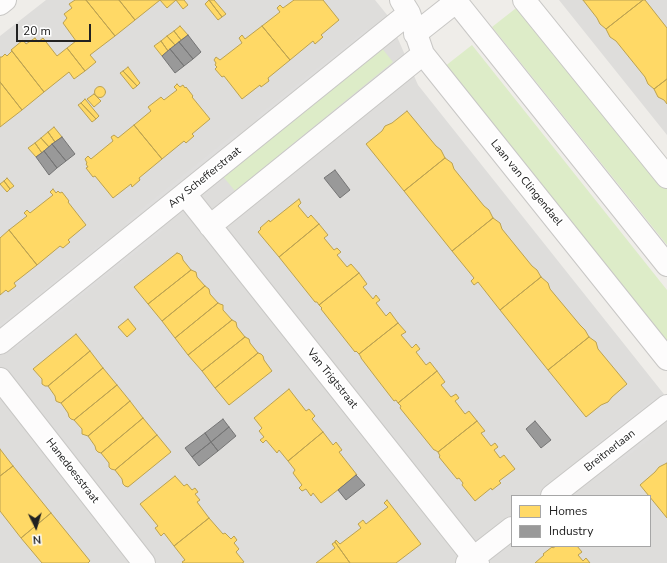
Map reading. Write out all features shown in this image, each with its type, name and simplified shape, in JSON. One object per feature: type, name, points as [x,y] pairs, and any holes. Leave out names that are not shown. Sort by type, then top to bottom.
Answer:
[{"type":"street","points":[[0,4],[5,0]]},
{"type":"street","points":[[415,34],[456,0],[667,265]]},
{"type":"street","points":[[524,0],[667,177]]},
{"type":"street","name":"Laan van Clingendael","points":[[405,7],[423,54],[667,359]]},
{"type":"street","name":"Ary Schefferstraat","points":[[0,343],[185,194],[405,7]]},
{"type":"street","points":[[210,226],[423,54]]},
{"type":"street","name":"Van Trigtstraat","points":[[185,194],[473,561]]},
{"type":"street","name":"Hanedoesstraat","points":[[0,379],[144,563]]},
{"type":"street","name":"Breitnerlaan","points":[[553,495],[667,406]]},
{"type":"street","points":[[473,561],[511,529]]},
{"type":"shaded area","points":[[46,0],[375,0],[388,16],[418,85],[667,398],[667,563],[0,563],[0,36]]},
{"type":"shaded area","points":[[559,0],[667,0],[667,135]]},
{"type":"shaded area","points":[[367,28],[371,33],[260,123],[256,117]]},
{"type":"shaded area","points":[[236,132],[241,138],[129,228],[125,222]]},
{"type":"shaded area","points":[[159,225],[163,231],[17,348],[13,342]]},
{"type":"shaded area","points":[[106,239],[110,244],[0,333],[0,324]]},
{"type":"shaded area","points":[[654,398],[657,402],[596,451],[592,447]]},
{"type":"shaded area","points":[[648,433],[652,438],[613,467],[610,463]]},
{"type":"green space","points":[[520,5],[667,188],[667,245],[492,27]]},
{"type":"green space","points":[[472,45],[667,290],[667,346],[444,67]]},
{"type":"green space","points":[[381,47],[393,62],[235,191],[221,174]]},
{"type":"building: Homes","points":[[75,0],[86,0],[115,36],[90,55],[96,62],[85,71],[67,48],[76,41],[63,23],[67,18],[64,14],[72,8],[69,4]]},
{"type":"building: Homes","points":[[86,0],[119,0],[135,20],[115,36]]},
{"type":"building: Homes","points":[[119,0],[160,0],[135,20]]},
{"type":"building: Homes","points":[[160,0],[176,0],[167,8]]},
{"type":"building: Homes","points":[[176,0],[184,0],[188,5],[183,9]]},
{"type":"building: Homes","points":[[209,0],[214,0],[226,14],[222,17]]},
{"type":"building: Homes","points":[[209,0],[222,17],[218,20],[205,4]]},
{"type":"building: Homes","points":[[294,0],[323,0],[339,20],[321,35],[323,37],[315,44],[313,41],[290,60],[262,26],[280,12],[277,8],[280,5],[283,8]]},
{"type":"building: Homes","points":[[583,0],[643,0],[606,29],[600,24]]},
{"type":"building: Homes","points":[[645,0],[667,28],[667,79],[654,89],[648,84],[645,77],[616,41],[610,37],[606,29]]},
{"type":"building: Homes","points":[[180,26],[188,35],[181,40],[174,31]]},
{"type":"building: Homes","points":[[262,26],[290,60],[268,78],[269,81],[261,87],[260,85],[242,99],[224,76],[222,77],[215,69],[217,67],[214,60],[216,57],[220,60],[242,43],[239,38],[242,35],[245,39]]},
{"type":"building: Homes","points":[[174,31],[181,40],[175,45],[167,36]]},
{"type":"building: Homes","points":[[167,36],[175,45],[168,51],[161,41]]},
{"type":"building: Homes","points":[[35,38],[38,42],[43,38],[57,56],[67,48],[85,71],[74,79],[69,72],[44,92],[11,50],[23,40],[26,44]]},
{"type":"building: Homes","points":[[161,41],[168,51],[162,56],[154,46]]},
{"type":"building: Homes","points":[[12,51],[44,92],[22,110],[0,82],[0,57],[5,54],[7,56]]},
{"type":"building: Homes","points":[[128,67],[140,83],[137,86],[123,71]]},
{"type":"building: Homes","points":[[123,71],[137,86],[133,89],[120,73]]},
{"type":"building: Homes","points":[[667,79],[667,104],[664,100],[658,97],[654,89]]},
{"type":"building: Homes","points":[[0,82],[22,110],[0,127]]},
{"type":"building: Homes","points":[[177,84],[180,87],[183,85],[185,88],[186,87],[210,119],[192,134],[194,136],[186,143],[184,141],[162,159],[134,125],[151,111],[148,107],[161,97],[164,100],[177,90],[174,87]]},
{"type":"building: Homes","points":[[98,87],[102,87],[104,88],[104,96],[98,97],[95,94],[95,90]]},
{"type":"building: Homes","points":[[94,94],[101,101],[94,107],[87,99]]},
{"type":"building: Homes","points":[[85,99],[99,116],[96,119],[81,103]]},
{"type":"building: Homes","points":[[81,103],[96,119],[92,122],[78,105]]},
{"type":"building: Homes","points":[[407,111],[441,150],[445,158],[404,191],[366,144],[382,131],[385,126],[392,123]]},
{"type":"building: Homes","points":[[134,125],[162,159],[139,178],[140,180],[132,187],[131,184],[113,198],[95,176],[93,177],[86,168],[88,167],[85,159],[88,156],[91,159],[113,141],[111,137],[114,135],[118,138]]},
{"type":"building: Homes","points":[[54,127],[62,137],[55,142],[48,132]]},
{"type":"building: Homes","points":[[48,132],[55,142],[49,147],[41,138]]},
{"type":"building: Homes","points":[[41,138],[49,147],[42,153],[35,143]]},
{"type":"building: Homes","points":[[35,143],[42,153],[36,157],[28,148]]},
{"type":"building: Homes","points":[[445,158],[452,163],[454,169],[484,206],[489,210],[493,218],[452,251],[404,191]]},
{"type":"building: Homes","points":[[7,178],[14,186],[10,189],[4,181]]},
{"type":"building: Homes","points":[[4,181],[10,189],[7,192],[0,184]]},
{"type":"building: Homes","points":[[53,189],[56,193],[58,191],[60,193],[62,192],[86,225],[68,240],[70,242],[63,248],[60,246],[37,265],[9,230],[27,216],[24,213],[27,210],[30,213],[53,195],[50,192]]},
{"type":"building: Homes","points":[[299,199],[301,203],[298,206],[308,218],[311,215],[319,224],[279,257],[258,232],[261,229],[260,228],[269,220],[270,222]]},
{"type":"building: Homes","points":[[493,218],[500,223],[502,229],[532,266],[537,270],[541,277],[500,310],[478,282],[474,285],[471,281],[474,278],[452,251]]},
{"type":"building: Homes","points":[[319,224],[328,235],[324,238],[334,250],[337,248],[341,252],[337,255],[347,267],[351,264],[359,273],[319,305],[279,257]]},
{"type":"building: Homes","points":[[9,230],[37,265],[14,283],[16,286],[8,292],[6,290],[0,295],[0,238]]},
{"type":"building: Homes","points":[[177,253],[182,256],[183,260],[191,270],[148,304],[134,287]]},
{"type":"building: Homes","points":[[191,270],[196,272],[197,277],[205,286],[162,321],[148,304]]},
{"type":"building: Homes","points":[[359,273],[367,284],[363,287],[373,299],[376,295],[380,300],[376,303],[386,316],[390,312],[398,323],[359,354],[356,351],[355,352],[319,305]]},
{"type":"building: Homes","points":[[541,277],[548,283],[550,289],[585,330],[589,337],[548,370],[500,310]]},
{"type":"building: Homes","points":[[205,286],[209,289],[210,294],[218,303],[175,338],[162,321]]},
{"type":"building: Homes","points":[[218,303],[223,305],[223,310],[232,320],[188,355],[175,338]]},
{"type":"building: Homes","points":[[128,319],[136,329],[127,337],[118,327]]},
{"type":"building: Homes","points":[[232,320],[236,322],[237,327],[245,337],[202,371],[188,355]]},
{"type":"building: Homes","points":[[398,323],[406,332],[401,335],[412,348],[416,344],[420,349],[416,352],[426,365],[430,362],[437,371],[398,403],[396,400],[394,401],[359,354]]},
{"type":"building: Homes","points":[[76,334],[90,351],[48,386],[45,386],[42,384],[42,379],[33,369]]},
{"type":"building: Homes","points":[[245,337],[249,339],[250,343],[258,353],[215,388],[202,371]]},
{"type":"building: Homes","points":[[589,337],[596,342],[598,349],[627,384],[608,402],[601,405],[586,417],[548,370]]},
{"type":"building: Homes","points":[[90,351],[103,368],[61,403],[56,401],[55,396],[48,386]]},
{"type":"building: Homes","points":[[258,353],[263,356],[264,360],[272,371],[229,405],[215,388]]},
{"type":"building: Homes","points":[[103,368],[117,385],[74,420],[71,419],[61,403]]},
{"type":"building: Homes","points":[[437,371],[445,382],[441,385],[451,397],[456,394],[459,398],[455,401],[465,414],[469,411],[477,421],[438,452],[434,450],[400,408],[401,406],[398,403]]},
{"type":"building: Homes","points":[[117,385],[130,401],[88,436],[82,434],[82,429],[74,420]]},
{"type":"building: Homes","points":[[289,389],[306,411],[309,409],[315,416],[312,419],[323,432],[288,461],[279,450],[277,453],[266,440],[263,443],[260,440],[264,437],[259,431],[262,428],[254,418]]},
{"type":"building: Homes","points":[[130,401],[143,418],[101,453],[98,452],[88,436]]},
{"type":"building: Homes","points":[[143,418],[157,435],[115,470],[111,469],[109,467],[109,463],[101,453]]},
{"type":"building: Homes","points":[[477,421],[485,431],[481,433],[491,446],[495,443],[498,447],[494,450],[500,458],[504,455],[515,469],[499,481],[501,483],[492,490],[491,488],[475,501],[462,485],[463,483],[459,478],[457,479],[439,457],[438,452]]},
{"type":"building: Homes","points":[[323,432],[333,445],[336,442],[342,450],[339,452],[357,475],[321,503],[313,493],[311,496],[306,489],[302,491],[299,488],[302,485],[293,473],[295,470],[288,461]]},
{"type":"building: Homes","points":[[157,435],[171,452],[128,487],[125,486],[115,470]]},
{"type":"building: Homes","points":[[0,449],[13,466],[0,476]]},
{"type":"building: Homes","points":[[667,463],[667,518],[651,498],[651,495],[648,495],[640,485],[659,467]]},
{"type":"building: Homes","points":[[13,466],[51,513],[21,538],[0,511],[0,476]]},
{"type":"building: Homes","points":[[175,476],[184,486],[187,484],[192,490],[195,488],[198,492],[195,494],[200,500],[197,502],[209,518],[174,546],[164,533],[161,536],[155,528],[158,526],[140,504]]},
{"type":"building: Homes","points":[[387,500],[421,544],[396,563],[350,563],[335,542],[336,540],[340,544],[361,528],[358,524],[363,520],[366,524],[388,507],[384,503]]},
{"type":"building: Homes","points":[[51,513],[90,561],[88,563],[42,563],[21,538]]},
{"type":"building: Homes","points":[[209,518],[223,534],[225,533],[231,539],[234,536],[237,540],[234,543],[239,549],[236,552],[244,562],[182,562],[185,560],[174,546]]},
{"type":"building: Homes","points":[[335,542],[350,563],[316,563],[335,548],[332,544]]},
{"type":"building: Homes","points":[[552,547],[578,547],[582,552],[578,555],[583,561],[586,558],[590,563],[535,563],[544,555],[543,554]]},
{"type":"building: Industry","points":[[188,35],[201,52],[193,59],[179,42]]},
{"type":"building: Industry","points":[[179,42],[193,59],[184,66],[170,49]]},
{"type":"building: Industry","points":[[170,49],[184,66],[175,73],[162,56]]},
{"type":"building: Industry","points":[[62,137],[75,154],[66,161],[52,144]]},
{"type":"building: Industry","points":[[52,144],[66,161],[57,168],[44,151]]},
{"type":"building: Industry","points":[[44,151],[57,168],[49,175],[36,157]]},
{"type":"building: Industry","points":[[335,170],[350,190],[340,198],[324,178]]},
{"type":"building: Industry","points":[[223,419],[229,427],[211,442],[205,433]]},
{"type":"building: Industry","points":[[535,421],[551,440],[541,448],[526,429]]},
{"type":"building: Industry","points":[[229,427],[236,436],[218,451],[211,442]]},
{"type":"building: Industry","points":[[205,433],[211,442],[192,457],[185,448]]},
{"type":"building: Industry","points":[[211,442],[218,451],[199,466],[192,457]]},
{"type":"building: Industry","points":[[356,475],[365,485],[346,500],[338,490]]}]
